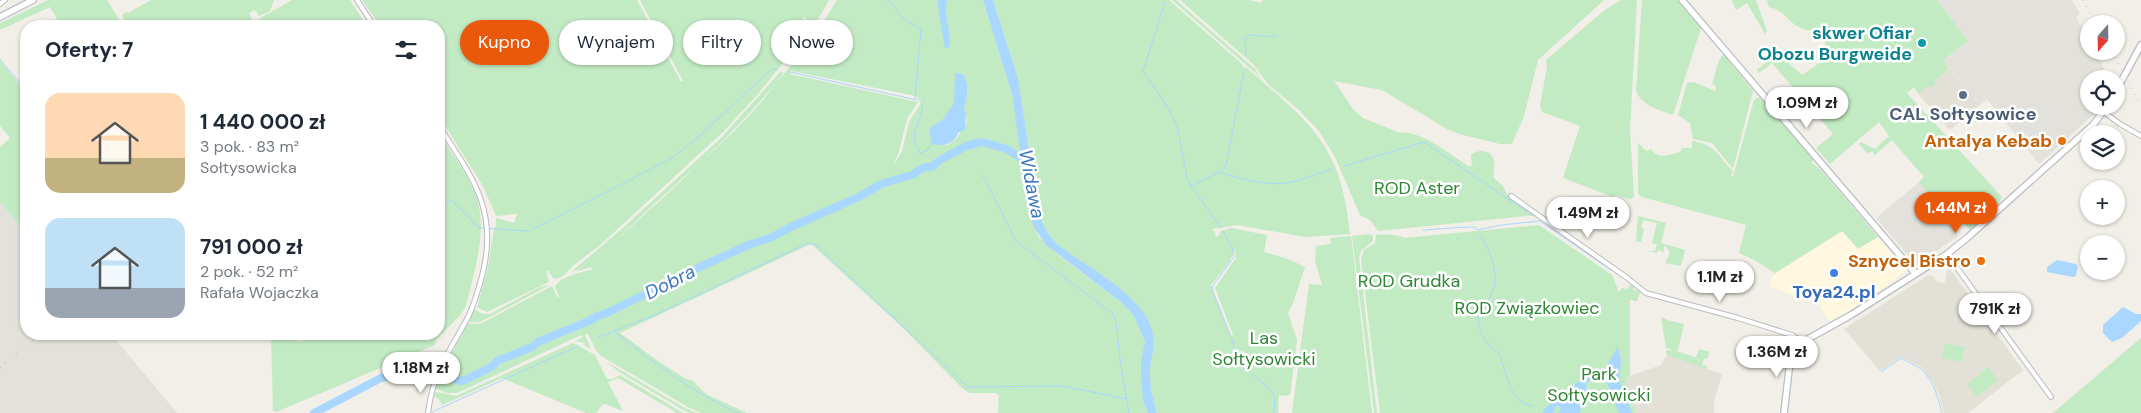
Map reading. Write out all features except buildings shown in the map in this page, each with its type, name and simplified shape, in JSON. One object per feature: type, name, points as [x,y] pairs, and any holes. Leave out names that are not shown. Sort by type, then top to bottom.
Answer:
[{"type":"street","points":[[0,4],[5,0]]},
{"type":"street","points":[[0,17],[33,0]]},
{"type":"street","points":[[357,0],[370,20]]},
{"type":"street","points":[[1682,0],[1915,273]]},
{"type":"street","points":[[2125,74],[2141,45]]},
{"type":"street","points":[[1784,413],[1789,370],[1804,343],[1813,335],[1852,315],[1947,254],[2081,136],[2100,115]]},
{"type":"street","points":[[2112,115],[2120,124],[2141,136]]},
{"type":"street","points":[[428,413],[439,367],[473,307],[487,254],[487,224],[476,184],[445,135]]},
{"type":"street","points":[[1511,196],[1646,293],[1792,335],[1804,343]]},
{"type":"street","points":[[1947,254],[2051,397]]},
{"type":"shaded area","points":[[1937,0],[2072,0],[2080,14],[2076,17],[2080,24],[2080,60],[2100,60],[2104,70],[2080,70],[2080,115],[2093,115],[2039,164],[1987,99],[1980,105],[1943,60],[1968,41]]},
{"type":"shaded area","points":[[1949,68],[1980,105],[1950,130],[1918,94]]},
{"type":"shaded area","points":[[1919,182],[1955,226],[1958,236],[1929,256],[1917,238],[1902,248],[1876,218]]},
{"type":"shaded area","points":[[0,202],[20,226],[20,340],[116,340],[177,413],[0,413]]},
{"type":"shaded area","points":[[1843,231],[1858,249],[1878,237],[1905,270],[1904,273],[1850,311],[1830,321],[1807,286],[1794,297],[1770,286],[1772,276]]},
{"type":"shaded area","points":[[1917,238],[1929,256],[1916,265],[1902,248]]},
{"type":"shaded area","points":[[1948,266],[2023,370],[1968,413],[1944,413],[1939,395],[1932,381],[1921,367],[1901,357],[1880,371],[1844,329],[1928,275],[1933,276],[1937,282],[1945,283]]},
{"type":"shaded area","points":[[1667,355],[1722,374],[1714,402],[1714,413],[1636,413],[1629,394],[1627,377],[1661,365]]},
{"type":"green space","points":[[48,0],[107,0],[119,20],[58,20],[50,7],[0,30],[0,23]]},
{"type":"green space","points":[[151,0],[274,0],[270,11],[259,16],[255,10],[249,13],[252,20],[125,20],[122,15],[126,12],[128,13]]},
{"type":"green space","points":[[292,0],[350,0],[363,20],[259,20]]},
{"type":"green space","points":[[362,0],[637,0],[648,20],[559,20],[559,65],[672,65],[681,82],[683,81],[673,62],[673,20],[651,20],[640,0],[829,0],[818,20],[807,20],[805,17],[803,18],[804,20],[771,20],[771,65],[782,65],[723,132],[599,246],[575,264],[562,277],[554,279],[546,271],[549,282],[487,312],[477,307],[488,267],[496,218],[514,223],[517,214],[496,216],[483,186],[445,126],[445,20],[376,20]]},
{"type":"green space","points":[[837,0],[983,0],[1013,98],[1022,157],[1006,148],[982,141],[972,142],[940,158],[931,166],[924,166],[914,172],[886,182],[772,237],[746,245],[722,258],[697,267],[677,279],[610,311],[580,321],[497,359],[473,373],[474,377],[610,313],[701,267],[769,240],[857,200],[884,185],[933,168],[947,157],[970,146],[979,144],[1006,150],[1017,156],[1022,163],[1029,212],[1039,237],[1057,254],[1121,302],[1134,316],[1145,342],[1141,359],[1143,401],[1148,413],[998,413],[999,395],[996,393],[970,393],[962,388],[902,327],[811,244],[620,333],[658,361],[686,379],[692,380],[706,394],[747,413],[701,413],[688,407],[601,356],[588,334],[585,335],[591,349],[584,345],[585,343],[575,341],[583,337],[581,335],[457,393],[447,393],[436,389],[435,385],[468,323],[480,324],[552,286],[557,297],[559,297],[555,286],[558,283],[572,275],[592,270],[591,267],[575,272],[599,254],[685,177],[725,139],[791,65],[853,65],[853,20],[824,20]],"holes":[[[791,71],[916,96],[921,103],[909,122],[902,151],[893,166],[907,119],[918,102],[790,74]],[[968,90],[964,109],[967,121],[957,138],[948,145],[935,145],[929,129],[947,115],[953,106],[955,95]]]},
{"type":"green space","name":"Las Sołtysowicki","points":[[993,0],[1169,0],[1243,67],[1247,68],[1289,105],[1320,139],[1331,157],[1339,178],[1346,203],[1350,234],[1305,237],[1237,225],[1212,229],[1216,237],[1219,236],[1221,231],[1232,228],[1267,235],[1264,252],[1288,259],[1305,267],[1288,313],[1297,340],[1290,395],[1279,396],[1278,413],[1157,413],[1150,374],[1154,341],[1150,326],[1142,312],[1116,286],[1057,244],[1042,222],[1018,78]],"holes":[[[1235,250],[1236,258],[1215,288],[1233,335],[1231,337],[1211,285],[1230,261]]]},
{"type":"green space","points":[[1172,0],[1176,0],[1255,69],[1261,78]]},
{"type":"green space","points":[[1180,0],[1249,0],[1261,3],[1263,0],[1604,0],[1538,60],[1524,116],[1512,144],[1500,144],[1459,134],[1447,129],[1382,90],[1334,81],[1353,109],[1363,118],[1400,133],[1408,133],[1426,139],[1468,166],[1472,166],[1471,155],[1474,153],[1485,151],[1491,154],[1494,161],[1494,178],[1503,186],[1508,196],[1535,215],[1378,231],[1371,221],[1360,215],[1336,159],[1319,131],[1300,111],[1268,84],[1254,65]]},
{"type":"green space","points":[[1621,0],[1637,0],[1630,130],[1634,197],[1630,199],[1615,195],[1613,197],[1563,178],[1580,126],[1542,112],[1540,106],[1547,67],[1546,60],[1606,9]]},
{"type":"green space","points":[[1642,0],[1677,0],[1701,28],[1673,115],[1646,103],[1638,96],[1636,91]]},
{"type":"green space","points":[[1732,0],[1756,0],[1767,31],[1765,34],[1747,3],[1736,10]]},
{"type":"green space","points":[[1767,0],[1937,0],[1968,41],[1943,60],[1949,68],[1934,81],[1936,83],[1931,88],[1928,86],[1918,94],[1914,87],[1907,93],[2002,197],[1998,205],[1970,230],[1962,220],[1955,226],[1919,182],[1924,177],[1892,140],[1875,155],[1872,151],[1868,154],[1859,144],[1861,142],[1875,149],[1889,136],[1879,122],[1830,164],[1816,148],[1833,134],[1772,63],[1759,73],[1757,70],[1781,52],[1783,58],[1802,75],[1828,57],[1822,31],[1807,30],[1799,27],[1778,10],[1769,7]]},
{"type":"green space","points":[[1723,54],[1753,91],[1733,169],[1712,143],[1693,139],[1690,123],[1678,115],[1687,83],[1694,82],[1715,91],[1716,86],[1712,84],[1717,65]]},
{"type":"green space","points":[[0,60],[20,85],[20,226],[0,202],[0,147],[10,138],[0,126]]},
{"type":"green space","points":[[781,71],[783,73],[756,108],[722,142],[613,243],[570,273],[624,227],[722,137]]},
{"type":"green space","points":[[1759,97],[1813,158],[1812,163],[1821,170],[1878,237],[1858,249],[1842,231],[1775,273],[1739,253],[1746,225],[1642,197],[1638,194],[1638,143],[1646,151],[1651,149],[1660,156],[1680,152],[1682,148],[1692,148],[1692,141],[1707,145],[1733,171],[1731,176],[1733,177],[1754,100]]},
{"type":"green space","points":[[445,142],[472,186],[478,200],[480,215],[480,246],[466,306],[445,331]]},
{"type":"green space","points":[[1638,216],[1666,223],[1661,243],[1685,250],[1681,266],[1665,263],[1670,253],[1666,246],[1664,246],[1664,252],[1658,250],[1657,253],[1648,251],[1655,251],[1657,244],[1652,243],[1657,223],[1643,220],[1641,228],[1644,229],[1641,242],[1636,241]]},
{"type":"green space","points":[[1539,225],[1612,275],[1619,292],[1622,288],[1628,289],[1629,286],[1634,285],[1636,286],[1633,289],[1636,291],[1638,289],[1640,292],[1637,301],[1630,300],[1630,376],[1627,378],[1629,394],[1636,413],[1380,413],[1361,260],[1364,250],[1375,243],[1376,235],[1382,234],[1404,238]]},
{"type":"green space","points":[[1370,234],[1373,236],[1373,241],[1361,251],[1359,258],[1377,413],[1374,413],[1352,236]]},
{"type":"green space","name":"ROD Aster","points":[[1351,236],[1372,413],[1292,413],[1309,284],[1322,285],[1315,261],[1316,246],[1331,244],[1330,238]]},
{"type":"green space","points":[[550,285],[480,322],[469,322],[474,309],[483,314],[490,314],[540,287]]},
{"type":"green space","points":[[1661,317],[1684,324],[1678,350],[1676,351],[1695,357],[1701,363],[1696,357],[1699,349],[1710,352],[1702,365],[1707,366],[1707,369],[1667,355],[1666,350],[1673,350],[1666,348]]},
{"type":"green space","points":[[2141,338],[2141,413],[2053,413]]},
{"type":"green space","points":[[271,340],[297,340],[298,342],[305,340],[436,340],[435,345],[276,412],[273,410]]},
{"type":"green space","points":[[573,343],[595,355],[607,379],[613,379],[620,375],[683,413],[677,413],[618,378],[608,382],[623,411],[605,404],[596,413],[586,413],[502,378],[442,405],[438,398],[433,396],[436,392],[456,396]]},
{"type":"green space","points":[[1945,343],[1965,347],[1962,362],[1942,358]]},
{"type":"green space","points":[[607,362],[683,407],[697,413],[689,413],[680,408],[619,372]]},
{"type":"green space","points":[[1988,367],[1998,380],[1977,397],[1967,384]]},
{"type":"water","points":[[937,0],[947,0],[946,12],[950,41],[949,47],[945,48]]},
{"type":"water","name":"Widawa","points":[[983,0],[993,0],[1018,78],[1042,222],[1057,244],[1116,285],[1142,311],[1150,325],[1154,341],[1150,374],[1157,413],[1148,413],[1143,401],[1141,359],[1145,342],[1134,316],[1121,302],[1046,245],[1034,227],[1026,200],[1013,98]]},
{"type":"water","points":[[955,73],[963,74],[967,83],[964,109],[966,113],[965,130],[958,133],[954,140],[947,144],[932,144],[929,129],[943,119],[954,103]]},
{"type":"water","points":[[2057,260],[2076,264],[2078,266],[2076,276],[2047,272],[2047,267]]},
{"type":"water","points":[[2123,307],[2136,314],[2141,314],[2141,321],[2122,338],[2112,342],[2103,333],[2103,325]]},
{"type":"water","points":[[1618,347],[1621,361],[1619,380],[1632,413],[1619,413],[1606,380],[1608,379],[1608,363]]},
{"type":"water","points":[[1586,376],[1601,379],[1601,381],[1590,380],[1586,384],[1587,393],[1579,413],[1558,413],[1561,409],[1559,406],[1556,406],[1553,413],[1542,413],[1553,402],[1570,400],[1575,384]]},
{"type":"waterway","points":[[888,0],[906,21],[921,29],[915,99]]},
{"type":"waterway","points":[[1165,2],[1143,71],[1169,109],[1177,125],[1187,178],[1191,186]]},
{"type":"waterway","points":[[1246,55],[1245,37],[1251,35],[1274,37],[1277,35]]},
{"type":"waterway","points":[[0,59],[20,83]]},
{"type":"waterway","points":[[533,229],[671,159],[696,139],[772,69],[777,69]]},
{"type":"waterway","points":[[790,72],[917,100]]},
{"type":"waterway","points":[[1221,228],[1191,186],[1219,172],[1226,165],[1244,72]]},
{"type":"waterway","points":[[922,104],[914,137],[920,153],[926,151],[932,144]]},
{"type":"waterway","name":"Dobra","points":[[314,413],[381,378],[397,375],[406,368],[413,366],[442,373],[459,381],[465,380],[493,366],[497,361],[607,313],[702,266],[751,244],[770,238],[861,196],[881,184],[912,175],[924,167],[932,167],[940,160],[966,146],[982,142],[1007,149],[1026,162]]},
{"type":"waterway","points":[[1344,166],[1424,142],[1533,216]]},
{"type":"waterway","points":[[1219,172],[1255,182],[1273,184],[1291,182],[1332,169]]},
{"type":"waterway","points":[[983,176],[1016,241],[1113,314],[1116,322],[1129,413]]},
{"type":"waterway","points":[[445,202],[453,201],[479,228],[529,231]]},
{"type":"waterway","points":[[1423,230],[1468,227],[1475,227],[1477,230],[1501,225],[1540,221],[1611,270]]},
{"type":"waterway","points":[[1223,231],[1232,248],[1234,257],[1213,285],[1212,290],[1232,339],[1238,363],[1268,387],[1275,398],[1274,413]]},
{"type":"waterway","points":[[1480,235],[1494,265],[1495,281],[1490,297],[1479,314],[1479,327],[1487,343],[1498,353],[1513,392],[1524,403],[1532,406]]},
{"type":"waterway","points":[[738,413],[705,396],[673,376],[614,331],[657,314],[808,243],[816,245],[968,387],[1062,386],[1127,399]]},
{"type":"waterway","points":[[599,337],[612,332]]},
{"type":"waterway","points":[[432,412],[578,346]]},
{"type":"waterway","points":[[1881,372],[1901,358],[1920,368],[1933,384],[1942,413]]},
{"type":"railway","points":[[2083,0],[2091,15]]},
{"type":"railway","points":[[2116,60],[2141,106]]},
{"type":"railway","points":[[0,368],[33,340]]},
{"type":"place","name":"skwer Ofiar Obozu Burgweide","points":[[1922,43]]},
{"type":"place","name":"CAL Sołtysowice","points":[[1963,95]]},
{"type":"place","name":"Antalya Kebab","points":[[2062,141]]},
{"type":"place","name":"Sznycel Bistro","points":[[1981,261]]},
{"type":"place","name":"Toya24.pl","points":[[1834,273]]},
{"type":"park label","name":"ROD Grudka","points":[[1409,281]]},
{"type":"park label","name":"ROD Związkowiec","points":[[1527,308]]},
{"type":"park label","name":"Park Sołtysowicki","points":[[1599,384]]}]
